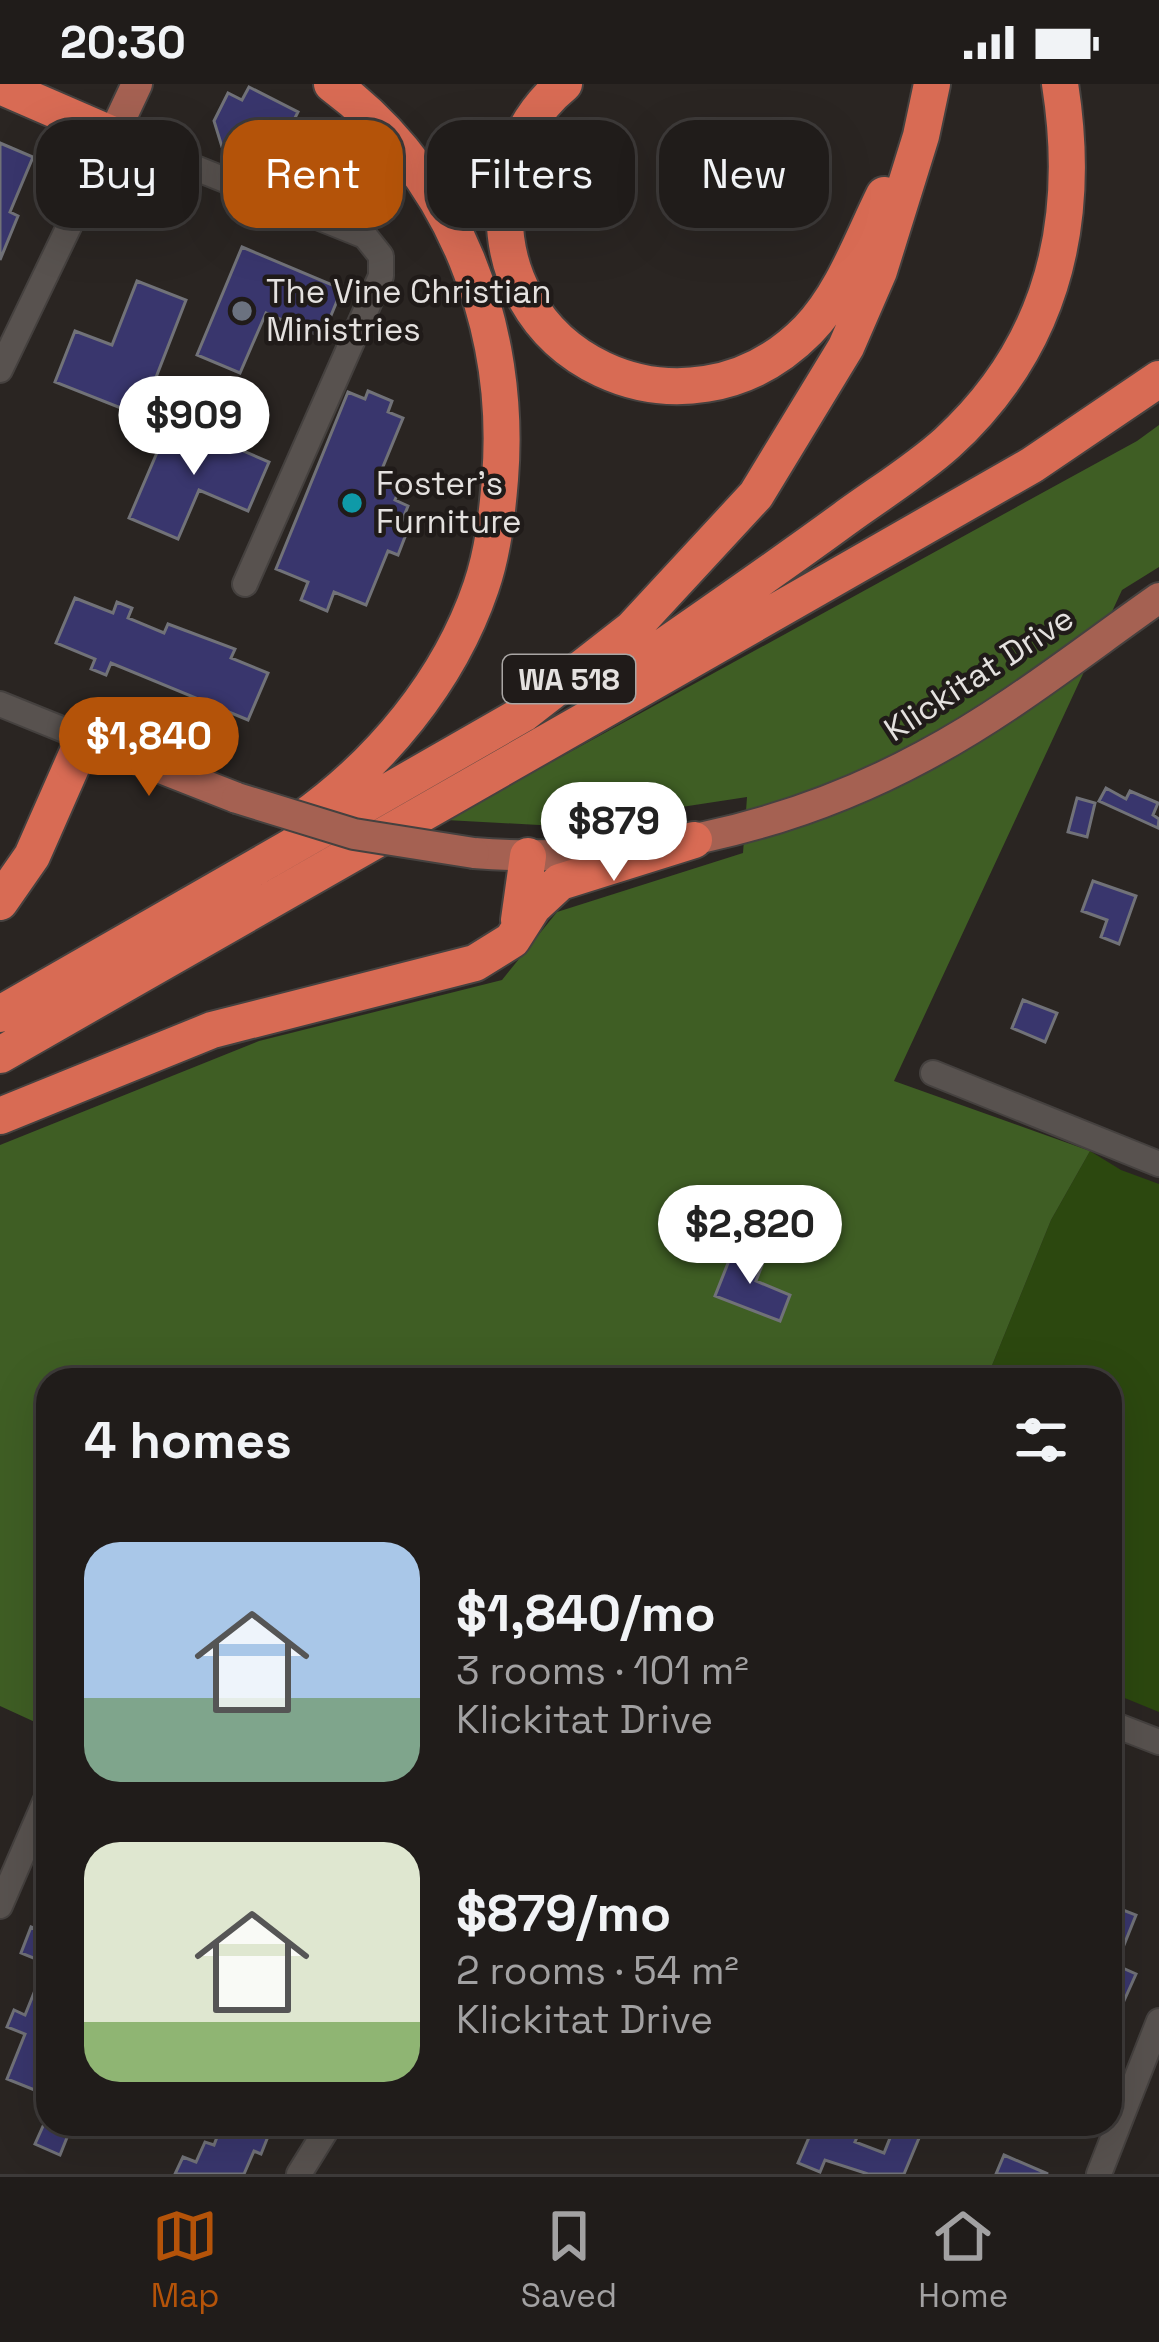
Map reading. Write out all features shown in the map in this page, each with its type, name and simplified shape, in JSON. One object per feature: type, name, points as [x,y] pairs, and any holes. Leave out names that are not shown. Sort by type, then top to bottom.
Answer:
[{"type":"highway","points":[[0,1011],[329,800],[383,750],[423,698],[457,644],[482,586],[496,527],[502,455],[499,374],[488,322],[466,253],[437,199],[386,134],[332,84]]},
{"type":"highway","points":[[564,84],[526,129],[510,167],[503,210],[516,281],[532,310],[566,348],[606,371],[653,386],[730,380],[789,347],[827,305],[891,182],[921,136],[932,84]]},
{"type":"highway","points":[[456,791],[928,458],[990,397],[1026,340],[1058,268],[1067,215],[1068,156],[1060,84]]},
{"type":"highway","points":[[0,86],[78,120]]},
{"type":"highway","name":"WA 518","points":[[0,1011],[523,714],[632,629],[756,495],[847,347],[879,271],[921,136]]},
{"type":"highway","name":"WA 518","points":[[0,1055],[1032,465],[1159,356]]},
{"type":"highway","points":[[1032,465],[1159,380]]},
{"type":"highway","points":[[0,902],[32,856],[84,738]]},
{"type":"highway","points":[[0,1116],[212,1030],[475,963],[512,940],[533,907],[560,882],[694,840]]},
{"type":"highway","points":[[512,940],[523,908],[528,856]]},
{"type":"main road","points":[[120,120],[137,84]]},
{"type":"main road","name":"Klickitat Drive","points":[[84,738],[237,798],[354,834],[474,853],[528,856],[626,850],[694,840],[814,806],[923,757],[1159,598]]},
{"type":"street","points":[[199,168],[348,226],[365,236],[381,256],[381,276],[245,584]]},
{"type":"street","points":[[1,364],[68,228]]},
{"type":"street","name":"Klickitat Drive","points":[[0,704],[84,738]]},
{"type":"street","points":[[933,1073],[1159,1164]]},
{"type":"street","points":[[1122,1728],[1159,1742]]},
{"type":"street","points":[[0,1906],[36,1823]]},
{"type":"street","points":[[1122,2115],[1159,2021]]},
{"type":"street","points":[[299,2174],[323,2136]]},
{"type":"street","points":[[1099,2174],[1114,2136]]},
{"type":"green space","points":[[1159,425],[1159,567],[1122,590],[894,1081],[1090,1151],[1051,1220],[991,1368],[36,1368],[36,1722],[0,1706],[0,1145],[259,1041],[502,980],[557,912],[743,853],[747,797],[557,826],[446,820]]},
{"type":"green space","points":[[1090,1151],[1121,1170],[1159,1184],[1159,1712],[1122,1697],[1122,1368],[991,1368],[1051,1220]]},
{"type":"building","points":[[249,87],[298,112],[294,120],[223,120],[223,147],[214,121],[228,93],[242,100]]},
{"type":"building","points":[[0,143],[33,157],[10,212],[18,216],[0,260]]},
{"type":"building","points":[[242,247],[342,289],[322,337],[266,313],[240,373],[197,355]]},
{"type":"building","points":[[137,281],[186,300],[141,416],[55,382],[75,331],[112,345]]},
{"type":"building","name":"Foster's Furniture","points":[[368,391],[392,401],[388,412],[403,418],[380,474],[402,483],[395,500],[408,506],[400,526],[408,529],[398,555],[388,551],[366,605],[334,592],[327,611],[301,600],[308,582],[276,569],[348,392],[365,399]]},
{"type":"building","points":[[171,420],[269,462],[248,511],[199,490],[178,539],[129,518]]},
{"type":"building","points":[[75,598],[113,613],[117,602],[132,608],[128,618],[164,633],[168,624],[235,649],[231,658],[268,673],[248,720],[212,705],[208,714],[192,708],[196,698],[111,663],[106,675],[91,669],[95,659],[56,643]]},
{"type":"building","points":[[1106,788],[1126,799],[1130,791],[1158,803],[1153,815],[1159,819],[1158,828],[1099,801]]},
{"type":"building","points":[[1077,798],[1095,803],[1087,837],[1068,832]]},
{"type":"building","points":[[1093,881],[1136,896],[1119,944],[1101,937],[1107,920],[1082,911]]},
{"type":"building","points":[[1023,1000],[1057,1013],[1045,1042],[1012,1028]]},
{"type":"building","points":[[734,1248],[764,1260],[756,1281],[790,1295],[780,1321],[715,1296]]},
{"type":"building","points":[[1122,1910],[1136,1915],[1122,1950]]},
{"type":"building","points":[[31,1927],[36,1929],[36,1959],[21,1953]]},
{"type":"building","points":[[1122,1968],[1136,1974],[1122,2005]]},
{"type":"building","points":[[36,1988],[36,2091],[7,2079],[25,2034],[7,2027],[14,2010],[25,2015]]},
{"type":"building","points":[[39,2136],[68,2136],[60,2155],[35,2144]]},
{"type":"building","points":[[217,2136],[268,2136],[261,2154],[254,2151],[244,2174],[175,2174],[183,2157],[196,2162],[205,2142],[214,2145]]},
{"type":"building","points":[[810,2136],[858,2136],[855,2142],[884,2153],[891,2136],[919,2138],[904,2174],[868,2174],[825,2160],[820,2172],[798,2163]]},
{"type":"building","points":[[1004,2155],[1048,2174],[996,2174]]},
{"type":"place","name":"The Vine Christian Ministries","points":[[242,311]]},
{"type":"place","name":"Foster's Furniture","points":[[352,503]]}]
